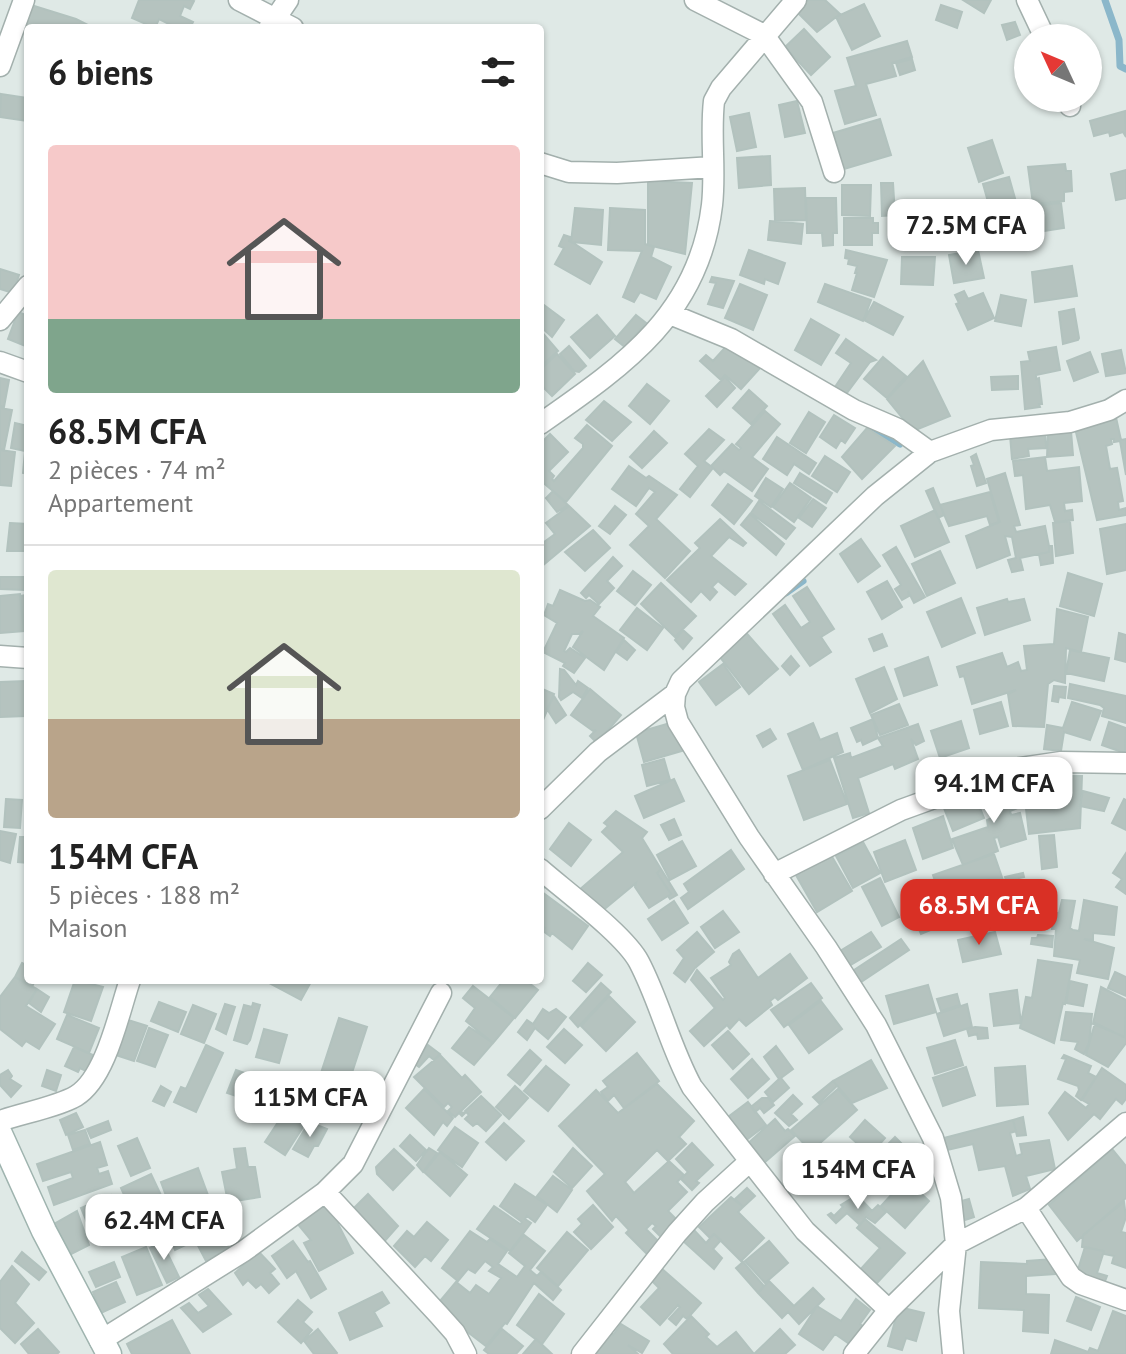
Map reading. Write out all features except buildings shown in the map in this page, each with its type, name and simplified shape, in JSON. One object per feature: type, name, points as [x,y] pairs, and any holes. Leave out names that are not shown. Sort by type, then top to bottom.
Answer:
[{"type":"main road","points":[[0,1134],[44,1231],[105,1347]]},
{"type":"street","points":[[0,66],[24,0]]},
{"type":"street","points":[[239,0],[278,24]]},
{"type":"street","points":[[280,24],[288,0]]},
{"type":"street","points":[[695,0],[764,35],[812,102],[834,172]]},
{"type":"street","points":[[544,421],[618,369],[670,314],[694,273],[706,240],[712,204],[714,101],[764,35],[796,0]]},
{"type":"street","points":[[1027,0],[1038,24]]},
{"type":"street","points":[[544,164],[569,172],[617,173],[713,167]]},
{"type":"street","points":[[0,320],[24,291]]},
{"type":"street","points":[[670,314],[731,339],[854,410],[898,429],[930,452]]},
{"type":"street","points":[[0,362],[24,371]]},
{"type":"street","points":[[953,1354],[949,1311],[956,1244],[951,1198],[933,1138],[876,1025],[774,874],[678,722],[675,694],[681,681],[842,527],[930,452],[991,430],[1070,422],[1109,410],[1126,400]]},
{"type":"street","points":[[0,656],[24,658]]},
{"type":"street","points":[[544,805],[598,752],[675,694]]},
{"type":"street","points":[[774,874],[901,810],[1014,769],[1061,762],[1126,763]]},
{"type":"street","points":[[544,872],[625,942],[639,960],[678,1062],[692,1087],[805,1231],[889,1310]]},
{"type":"street","points":[[0,1121],[75,1097],[90,1085],[129,984]]},
{"type":"street","points":[[105,1347],[325,1192],[353,1164],[441,993]]},
{"type":"street","points":[[854,1354],[889,1310],[956,1244],[1026,1208],[1126,1123]]},
{"type":"street","points":[[582,1354],[677,1233],[705,1202],[750,1161]]},
{"type":"street","points":[[325,1192],[455,1333],[466,1354]]},
{"type":"street","points":[[1026,1208],[1071,1277],[1081,1284],[1126,1300]]},
{"type":"waterway","points":[[1105,0],[1119,40],[1120,66],[1126,69]]},
{"type":"waterway","points":[[873,428],[900,444]]},
{"type":"waterway","points":[[786,593],[803,581]]}]
